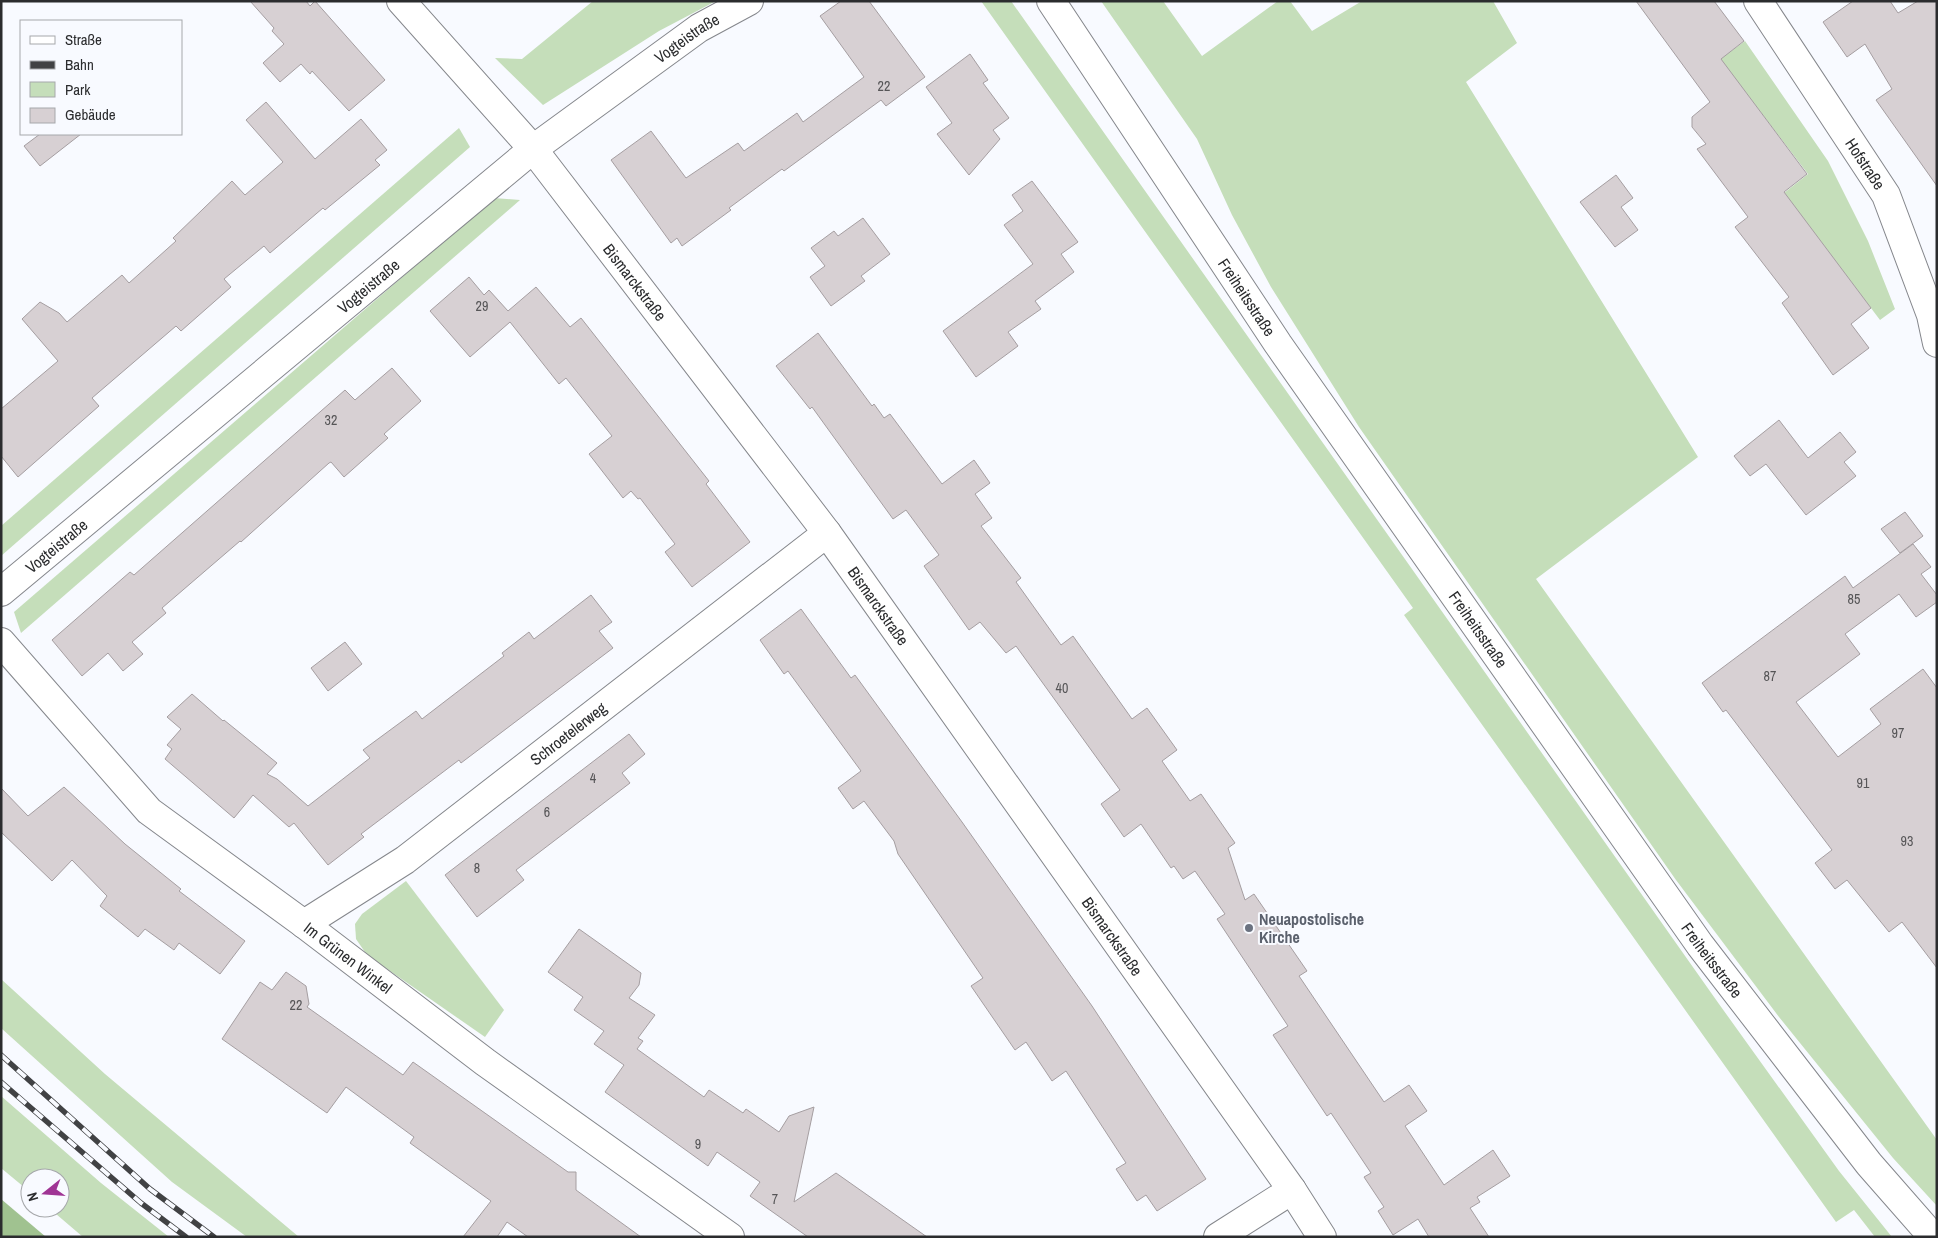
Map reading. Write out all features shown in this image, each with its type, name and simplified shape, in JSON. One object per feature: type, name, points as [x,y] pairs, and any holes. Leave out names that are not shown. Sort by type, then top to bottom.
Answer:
[{"type":"street","name":"Bismarckstraße","points":[[400,1],[533,149],[827,533],[1292,1190],[1322,1237]]},
{"type":"street","name":"Vogteistraße","points":[[1,592],[533,149],[699,28],[748,1]]},
{"type":"street","name":"Freiheitsstraße","points":[[1051,1],[1278,344],[1700,945],[1869,1164],[1933,1237]]},
{"type":"street","name":"Hofstraße","points":[[1758,1],[1886,195],[1931,315],[1937,343]]},
{"type":"street","name":"Schroetelerweg","points":[[304,924],[405,860],[827,533]]},
{"type":"street","name":"Im Grünen Winkel","points":[[1,642],[149,811],[304,924],[485,1062],[730,1237]]},
{"type":"street","points":[[1218,1237],[1292,1190]]},
{"type":"green space","points":[[593,1],[716,1],[659,31],[543,105],[495,58],[522,59]]},
{"type":"green space","points":[[981,1],[1011,1],[1719,1004],[1839,1171],[1892,1237],[1875,1237],[1854,1210],[1836,1222],[1404,615],[1413,608]]},
{"type":"green space","points":[[1101,1],[1163,1],[1202,56],[1278,1],[1290,1],[1312,31],[1362,1],[1493,1],[1517,43],[1466,82],[1698,457],[1536,579],[1937,1140],[1937,1206],[1893,1158],[1779,1017],[1676,880],[1359,427],[1271,287],[1232,215],[1197,139]]},
{"type":"green space","points":[[1745,41],[1828,161],[1868,241],[1895,309],[1880,320],[1784,193],[1808,174],[1720,59]]},
{"type":"green space","points":[[459,128],[470,147],[1,556],[1,526]]},
{"type":"green space","points":[[494,198],[520,200],[21,633],[14,612]]},
{"type":"green space","points":[[406,881],[504,1010],[485,1037],[367,955],[356,939],[355,924],[362,914]]},
{"type":"green space","points":[[1,979],[105,1074],[299,1237],[247,1237],[172,1182],[1,1028]]},
{"type":"green space","points":[[1,1096],[101,1183],[169,1237],[83,1237],[61,1218],[70,1218],[70,1168],[20,1168],[20,1184],[1,1168]]},
{"type":"green space","points":[[1,1199],[20,1215],[20,1218],[24,1218],[46,1237],[1,1237]]},
{"type":"building","points":[[250,1],[306,1],[310,6],[315,1],[385,80],[349,111],[312,71],[310,74],[301,64],[280,82],[263,63],[284,44],[272,31],[274,28]]},
{"type":"building","points":[[841,1],[869,1],[925,77],[886,106],[881,100],[784,171],[782,169],[682,246],[677,238],[671,243],[611,160],[651,131],[686,178],[738,143],[744,151],[797,113],[803,122],[864,77],[820,16]]},
{"type":"building","points":[[1636,1],[1714,1],[1744,41],[1721,59],[1807,174],[1784,192],[1871,308],[1851,324],[1869,348],[1833,375],[1782,303],[1789,297],[1735,227],[1748,217],[1697,149],[1706,144],[1692,127],[1692,117],[1710,102]]},
{"type":"building","points":[[1853,1],[1890,1],[1898,13],[1918,1],[1937,1],[1937,186],[1876,100],[1892,89],[1865,44],[1847,57],[1823,22]]},
{"type":"building","points":[[970,54],[988,80],[983,83],[1009,118],[993,130],[1000,139],[969,175],[937,134],[952,123],[926,87]]},
{"type":"building","points":[[266,102],[315,159],[361,119],[387,150],[375,160],[380,165],[325,210],[323,208],[270,253],[264,246],[224,279],[231,287],[181,331],[176,326],[92,398],[99,406],[18,477],[1,456],[1,409],[58,361],[22,319],[40,302],[59,313],[67,322],[122,275],[129,283],[176,241],[173,238],[232,181],[245,195],[283,162],[246,120]]},
{"type":"building","points":[[39,135],[80,135],[40,166],[24,146]]},
{"type":"building","points":[[1616,175],[1633,198],[1621,207],[1638,230],[1615,247],[1580,202]]},
{"type":"building","points":[[1032,181],[1078,242],[1061,254],[1074,272],[1035,301],[1041,309],[1008,332],[1018,346],[976,377],[943,331],[1033,264],[1004,225],[1023,211],[1012,195]]},
{"type":"building","points":[[863,218],[890,254],[861,276],[865,281],[831,306],[810,277],[825,266],[811,248],[834,231],[838,236]]},
{"type":"building","points":[[469,277],[484,295],[489,290],[508,311],[536,287],[570,327],[581,318],[709,481],[706,484],[750,542],[692,587],[665,552],[675,544],[640,498],[638,499],[631,491],[623,498],[589,454],[612,436],[566,378],[559,384],[510,322],[470,357],[430,311]]},
{"type":"building","points":[[818,333],[872,406],[874,404],[884,418],[890,414],[942,484],[974,460],[990,483],[975,494],[992,518],[981,526],[1021,578],[1016,582],[1061,645],[1073,636],[1132,719],[1147,708],[1177,750],[1162,761],[1190,801],[1201,794],[1235,843],[1228,848],[1245,900],[1254,894],[1307,971],[1299,976],[1384,1102],[1409,1085],[1427,1111],[1405,1126],[1444,1185],[1493,1150],[1510,1176],[1477,1197],[1480,1202],[1470,1208],[1489,1237],[1429,1237],[1418,1219],[1393,1235],[1378,1211],[1384,1207],[1364,1177],[1371,1173],[1331,1113],[1327,1116],[1273,1035],[1288,1026],[1217,919],[1225,914],[1195,871],[1183,879],[1174,866],[1171,868],[1141,824],[1124,837],[1101,804],[1120,790],[1016,646],[1006,653],[980,622],[969,630],[924,566],[939,555],[906,510],[893,519],[812,407],[810,409],[776,366]]},
{"type":"building","points":[[392,368],[421,401],[384,434],[388,438],[344,477],[331,462],[329,463],[241,542],[162,608],[166,613],[132,642],[143,654],[123,671],[108,653],[82,676],[52,640],[130,572],[134,575],[345,390],[355,400]]},
{"type":"building","points":[[1779,420],[1808,458],[1840,432],[1856,452],[1844,462],[1856,476],[1806,515],[1766,464],[1750,476],[1734,456]]},
{"type":"building","points":[[1905,512],[1923,536],[1900,553],[1881,529]]},
{"type":"building","points":[[1913,544],[1931,567],[1921,574],[1937,595],[1937,602],[1916,617],[1899,594],[1845,634],[1860,654],[1796,702],[1838,757],[1881,724],[1870,709],[1923,669],[1937,688],[1937,968],[1902,922],[1889,932],[1847,880],[1835,889],[1815,863],[1832,850],[1726,710],[1723,712],[1702,683],[1845,576],[1853,588]]},
{"type":"building","points":[[591,595],[612,622],[599,631],[613,648],[461,763],[459,760],[361,834],[364,837],[328,865],[294,823],[289,827],[253,795],[234,818],[165,759],[172,749],[167,745],[181,729],[167,717],[192,694],[277,763],[267,774],[277,779],[308,806],[370,758],[363,750],[416,711],[422,719],[504,656],[502,653],[529,632],[534,639]]},
{"type":"building","points":[[801,609],[851,678],[855,675],[962,822],[1092,1006],[1206,1179],[1157,1211],[1146,1195],[1137,1201],[1116,1169],[1126,1163],[1066,1071],[1052,1081],[1026,1042],[1015,1050],[971,986],[983,978],[898,854],[894,841],[864,801],[853,809],[838,788],[861,771],[788,671],[784,674],[760,640]]},
{"type":"building","points":[[345,642],[362,664],[328,691],[311,668]]},
{"type":"building","points":[[629,734],[645,754],[622,773],[630,783],[516,870],[524,880],[477,917],[445,875]]},
{"type":"building","points":[[64,787],[125,844],[181,889],[179,891],[245,941],[220,974],[179,943],[174,950],[145,929],[138,937],[100,906],[107,896],[72,860],[52,881],[1,832],[1,788],[28,816]]},
{"type":"building","points":[[579,929],[641,973],[639,985],[629,998],[655,1015],[638,1038],[643,1041],[637,1049],[704,1097],[709,1090],[743,1113],[746,1109],[779,1132],[789,1116],[814,1107],[794,1202],[836,1173],[927,1237],[808,1237],[750,1196],[760,1182],[717,1152],[708,1166],[605,1092],[624,1065],[594,1044],[604,1031],[574,1010],[583,997],[548,972]]},
{"type":"building","points":[[286,972],[306,986],[309,1004],[307,1007],[403,1075],[413,1062],[568,1172],[576,1172],[576,1190],[641,1237],[528,1237],[507,1222],[497,1237],[463,1237],[491,1201],[410,1143],[414,1137],[346,1087],[327,1113],[222,1039],[260,982],[272,990]]},
{"type":"railway","points":[[1,1055],[150,1189],[214,1237]]},
{"type":"railway","points":[[1,1082],[141,1203],[186,1237]]},
{"type":"place","name":"Neuapostolische Kirche","points":[[1249,928]]}]
